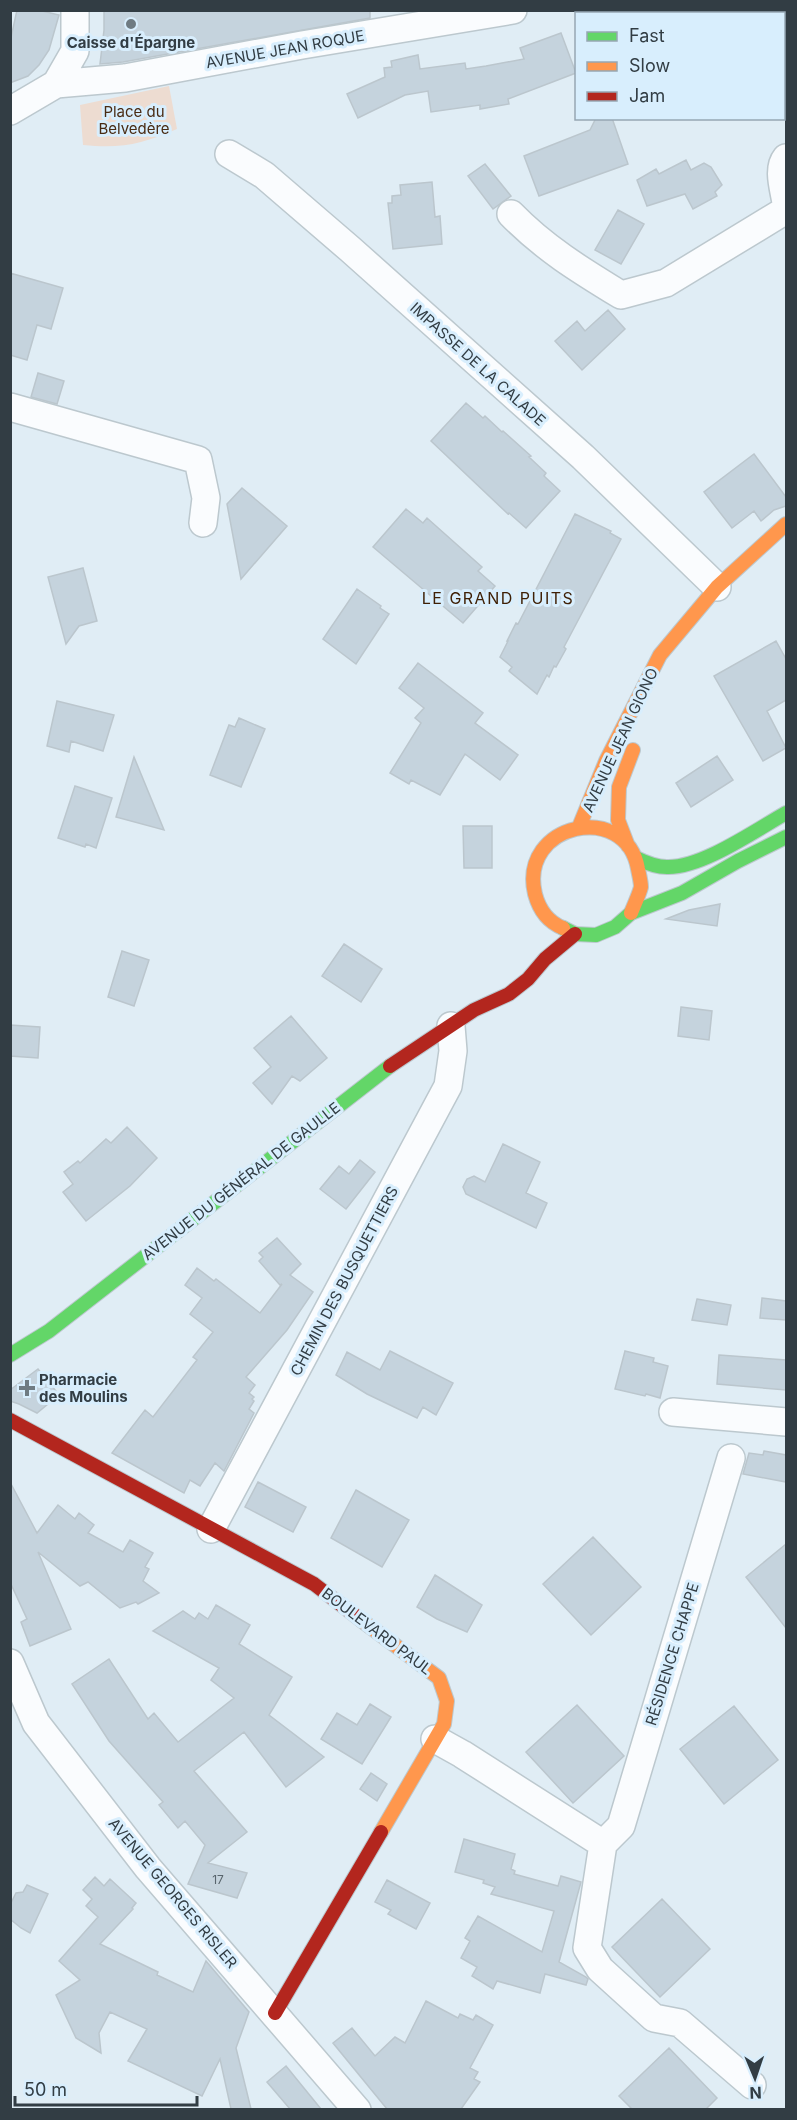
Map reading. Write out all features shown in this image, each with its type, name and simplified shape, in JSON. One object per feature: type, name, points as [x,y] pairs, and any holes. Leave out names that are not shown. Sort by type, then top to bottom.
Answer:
[{"type":"main road","name":"AVENUE JEAN GIONO","points":[[579,827],[606,761],[660,655],[717,587],[786,524]]},
{"type":"main road","name":"AVENUE JEAN GIONO","points":[[628,846],[618,820],[619,788],[638,736]]},
{"type":"main road","points":[[636,858],[649,864],[674,868],[696,862],[786,813]]},
{"type":"main road","points":[[534,926],[538,906],[532,881],[538,856],[555,836],[579,827],[597,827],[615,834],[628,846],[636,858],[641,886],[631,913]]},
{"type":"main road","points":[[538,906],[553,924],[575,934],[596,935],[615,927],[631,913],[682,893],[786,837]]},
{"type":"main road","name":"AVENUE DU GÉNÉRAL DE GAULLE","points":[[474,1010],[509,994],[528,979],[544,959],[575,934]]},
{"type":"main road","name":"AVENUE DU GÉNÉRAL DE GAULLE","points":[[10,1355],[50,1331],[334,1108],[404,1056],[474,1010],[502,982]]},
{"type":"main road","name":"BOULEVARD PAUL","points":[[10,1420],[314,1584],[439,1678],[445,1691],[448,1709],[444,1724],[275,2013]]},
{"type":"street","points":[[10,111],[56,84],[75,51],[75,10]]},
{"type":"street","name":"AVENUE JEAN ROQUE","points":[[56,84],[125,78],[302,45],[513,10]]},
{"type":"street","name":"IMPASSE DE LA CALADE","points":[[229,154],[264,175],[358,257],[582,457],[717,587]]},
{"type":"street","points":[[786,158],[782,163],[786,202]]},
{"type":"street","points":[[512,214],[533,236],[570,265],[621,295],[666,283],[786,210]]},
{"type":"street","points":[[10,407],[198,460],[206,498],[202,522]]},
{"type":"street","name":"CHEMIN DES BUSQUETTIERS","points":[[211,1529],[448,1086],[453,1051],[451,1026]]},
{"type":"street","points":[[673,1412],[786,1422]]},
{"type":"street","name":"RÉSIDENCE CHAPPE","points":[[603,1844],[621,1826],[731,1458]]},
{"type":"street","name":"AVENUE GEORGES RISLER","points":[[10,1663],[36,1723],[148,1868],[357,2109]]},
{"type":"street","points":[[435,1739],[603,1844],[587,1948],[600,1969],[654,2018],[680,2023],[752,2085]]},
{"type":"green space","name":"Place du Belvedère","points":[[169,86],[177,129],[121,146],[83,145],[80,105]]},
{"type":"building","points":[[17,10],[38,10],[59,15],[49,50],[39,65],[28,76],[10,83],[10,42]]},
{"type":"building","points":[[104,10],[370,10],[370,18],[123,62],[100,64]]},
{"type":"building","points":[[561,33],[575,73],[508,99],[509,104],[480,109],[480,105],[431,112],[428,91],[405,95],[358,118],[347,94],[385,77],[384,68],[392,67],[391,61],[418,55],[420,69],[465,63],[466,69],[524,59],[520,48]]},
{"type":"building","points":[[595,120],[613,120],[628,164],[539,196],[524,156],[590,130]]},
{"type":"building","points":[[686,160],[691,170],[704,163],[711,167],[722,185],[715,192],[717,196],[693,209],[685,194],[647,206],[637,180],[656,169],[659,174]]},
{"type":"building","points":[[485,164],[511,196],[493,209],[468,176]]},
{"type":"building","points":[[432,182],[435,217],[440,216],[442,244],[393,249],[388,203],[392,203],[392,196],[401,195],[400,185]]},
{"type":"building","points":[[618,210],[644,224],[621,264],[595,250]]},
{"type":"building","points":[[10,273],[63,288],[51,329],[37,325],[27,360],[10,355]]},
{"type":"building","points":[[608,310],[625,329],[582,370],[555,341],[577,321],[585,331]]},
{"type":"building","points":[[38,373],[64,381],[57,404],[31,397]]},
{"type":"building","points":[[466,403],[483,418],[485,416],[531,456],[529,457],[546,473],[544,476],[560,491],[526,528],[508,514],[431,441]]},
{"type":"building","points":[[754,454],[786,497],[786,506],[774,510],[761,521],[754,511],[732,528],[704,492]]},
{"type":"building","points":[[242,488],[287,526],[241,579],[227,504]]},
{"type":"building","points":[[406,509],[423,523],[427,518],[482,567],[478,571],[495,586],[463,623],[373,547]]},
{"type":"building","points":[[575,514],[611,531],[610,533],[621,539],[564,647],[566,649],[549,677],[547,675],[537,694],[509,671],[512,667],[500,657]]},
{"type":"building","points":[[83,568],[97,621],[79,626],[66,644],[48,577]]},
{"type":"building","points":[[357,589],[389,614],[356,664],[323,639]]},
{"type":"building","points":[[776,641],[786,659],[786,700],[767,711],[786,748],[763,761],[714,676]]},
{"type":"building","points":[[418,663],[483,713],[475,723],[518,755],[500,780],[465,754],[440,795],[411,780],[409,784],[390,773],[421,723],[415,718],[424,708],[399,688]]},
{"type":"building","points":[[57,701],[114,715],[103,751],[71,741],[69,752],[47,746]]},
{"type":"building","points":[[239,718],[265,729],[241,787],[210,775],[229,725],[235,727]]},
{"type":"building","points":[[717,756],[733,780],[691,807],[676,783]]},
{"type":"building","points":[[134,757],[164,830],[116,817]]},
{"type":"building","points":[[75,786],[112,798],[96,848],[86,844],[85,847],[58,838]]},
{"type":"building","points":[[463,826],[492,826],[492,868],[464,868]]},
{"type":"building","points":[[720,904],[717,926],[666,919],[689,910]]},
{"type":"building","points":[[344,944],[382,969],[361,1002],[322,976]]},
{"type":"building","points":[[122,951],[149,960],[134,1006],[108,997]]},
{"type":"building","points":[[681,1007],[712,1011],[709,1040],[678,1036]]},
{"type":"building","points":[[291,1016],[327,1058],[300,1081],[292,1076],[272,1104],[253,1083],[271,1067],[254,1048]]},
{"type":"building","points":[[10,1025],[40,1027],[38,1058],[10,1056]]},
{"type":"building","points":[[127,1127],[157,1158],[130,1186],[86,1221],[63,1192],[73,1184],[64,1172],[78,1161],[80,1163],[106,1139],[111,1143]]},
{"type":"building","points":[[503,1144],[540,1162],[526,1193],[547,1203],[536,1228],[466,1194],[463,1187],[467,1179],[474,1176],[485,1182]]},
{"type":"building","points":[[360,1160],[375,1172],[346,1209],[320,1189],[339,1166],[349,1174]]},
{"type":"building","points":[[277,1238],[301,1264],[290,1275],[313,1292],[287,1330],[246,1377],[255,1385],[249,1393],[254,1397],[252,1399],[254,1401],[249,1409],[254,1413],[224,1471],[215,1463],[200,1486],[190,1480],[184,1493],[112,1453],[145,1410],[153,1417],[197,1360],[193,1357],[213,1332],[190,1314],[202,1298],[185,1285],[197,1268],[214,1281],[216,1279],[260,1313],[282,1284],[280,1285],[259,1261],[263,1257],[259,1253]]},
{"type":"building","points":[[762,1298],[786,1301],[786,1320],[760,1318]]},
{"type":"building","points":[[697,1299],[731,1305],[727,1325],[692,1320]]},
{"type":"building","points":[[390,1351],[453,1383],[436,1415],[423,1407],[417,1418],[367,1394],[336,1375],[347,1352],[380,1370]]},
{"type":"building","points":[[625,1351],[654,1358],[653,1362],[668,1366],[660,1398],[615,1389]]},
{"type":"building","points":[[719,1355],[786,1360],[786,1390],[717,1384]]},
{"type":"building","points":[[38,1369],[59,1395],[37,1413],[10,1401],[10,1390]]},
{"type":"building","points":[[764,1451],[786,1455],[786,1482],[743,1474],[749,1453],[763,1455]]},
{"type":"building","points":[[10,1482],[37,1533],[58,1505],[75,1519],[79,1513],[94,1525],[88,1533],[123,1552],[130,1540],[153,1553],[145,1567],[149,1569],[143,1581],[159,1593],[138,1604],[136,1602],[120,1608],[88,1582],[80,1586],[38,1552],[71,1629],[30,1646],[21,1622],[27,1619],[10,1582]]},
{"type":"building","points":[[258,1482],[306,1507],[293,1532],[245,1507]]},
{"type":"building","points":[[356,1490],[409,1520],[382,1567],[331,1538]]},
{"type":"building","points":[[593,1537],[641,1587],[591,1635],[543,1584]]},
{"type":"building","points":[[786,1544],[786,1628],[746,1577]]},
{"type":"building","points":[[435,1575],[482,1605],[467,1632],[417,1607]]},
{"type":"building","points":[[216,1605],[250,1625],[239,1644],[292,1677],[269,1715],[324,1757],[286,1787],[244,1732],[194,1771],[247,1832],[208,1863],[247,1873],[237,1898],[188,1884],[205,1845],[185,1821],[178,1828],[159,1805],[163,1802],[109,1741],[72,1684],[109,1659],[148,1719],[154,1713],[178,1742],[234,1698],[211,1680],[219,1668],[153,1631],[183,1611],[195,1619],[199,1613],[208,1619]]},
{"type":"building","points":[[370,1704],[391,1717],[362,1764],[321,1739],[337,1713],[357,1725]]},
{"type":"building","points":[[577,1705],[624,1756],[573,1803],[526,1752]]},
{"type":"building","points":[[734,1706],[778,1760],[724,1804],[680,1749]]},
{"type":"building","points":[[371,1773],[387,1784],[377,1801],[360,1789]]},
{"type":"building","points":[[464,1839],[515,1854],[511,1869],[515,1871],[514,1874],[558,1886],[561,1876],[581,1882],[559,1962],[586,1977],[588,1979],[586,1985],[545,1974],[540,1993],[497,1981],[493,1989],[472,1976],[477,1967],[461,1958],[470,1941],[465,1938],[478,1916],[542,1952],[554,1911],[491,1894],[495,1887],[483,1883],[484,1880],[455,1872]]},
{"type":"building","points":[[95,1877],[104,1886],[110,1879],[136,1903],[100,1944],[193,1992],[206,1961],[249,2012],[236,2048],[251,2109],[231,2109],[220,2059],[202,2096],[128,2061],[147,2029],[110,2012],[99,2033],[101,2053],[76,2038],[56,1995],[80,1980],[59,1961],[98,1917],[86,1906],[92,1899],[83,1890]]},
{"type":"building","points":[[387,1880],[430,1903],[416,1929],[388,1914],[391,1910],[375,1902]]},
{"type":"building","points":[[27,1885],[48,1894],[30,1933],[10,1919],[10,1905],[16,1893],[23,1892]]},
{"type":"building","points":[[662,1899],[710,1949],[660,1997],[612,1947]]},
{"type":"building","points":[[426,2001],[458,2018],[460,2014],[473,2020],[476,2015],[493,2025],[470,2068],[478,2072],[474,2079],[480,2082],[461,2109],[387,2109],[333,2043],[352,2028],[375,2056],[395,2037],[405,2043]]},
{"type":"building","points":[[669,2048],[717,2098],[706,2109],[632,2109],[619,2096]]},
{"type":"building","points":[[286,2066],[321,2109],[290,2109],[267,2082]]},
{"type":"traffic: fast","points":[[636,858],[663,867],[681,866],[728,847],[786,813]]},
{"type":"traffic: fast","points":[[563,928],[575,934],[596,935],[615,927],[631,913],[682,893],[786,837]]},
{"type":"traffic: fast","points":[[10,1355],[49,1331],[390,1066]]},
{"type":"traffic: slow","points":[[579,827],[606,761],[660,655],[717,587],[786,524]]},
{"type":"traffic: slow","points":[[628,846],[618,820],[619,787],[633,750]]},
{"type":"traffic: slow","points":[[563,928],[549,919],[539,905],[535,894],[534,870],[542,850],[557,837],[576,829],[596,828],[614,834],[629,847],[638,869],[641,887],[631,913]]},
{"type":"traffic: slow","points":[[361,1620],[439,1678],[447,1701],[444,1724],[381,1832]]},
{"type":"traffic: jam","points":[[390,1066],[474,1010],[509,994],[575,934]]},
{"type":"traffic: jam","points":[[10,1420],[314,1584],[361,1620]]},
{"type":"traffic: jam","points":[[275,2013],[381,1832]]},
{"type":"place","name":"Caisse d'Épargne","points":[[131,24]]},
{"type":"place","name":"Pharmacie des Moulins","points":[[27,1388]]},
{"type":"district","name":"LE GRAND PUITS","points":[[498,598]]}]
